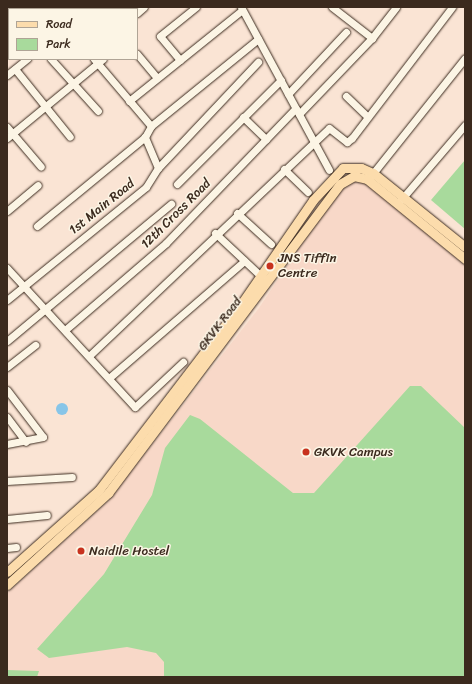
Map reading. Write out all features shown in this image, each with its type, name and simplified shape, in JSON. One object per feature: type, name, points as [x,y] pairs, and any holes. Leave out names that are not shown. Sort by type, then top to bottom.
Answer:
[{"type":"main road","name":"GKVK Road","points":[[7,572],[99,490],[340,184],[354,176],[371,177]]},
{"type":"main road","points":[[371,177],[404,196],[465,247]]},
{"type":"main road","points":[[371,177],[397,204],[465,258]]},
{"type":"main road","name":"GKVK Road","points":[[7,585],[108,493],[160,427],[264,280]]},
{"type":"main road","points":[[153,420],[160,427]]},
{"type":"street","points":[[180,60],[160,36],[196,7]]},
{"type":"street","points":[[332,7],[372,38]]},
{"type":"street","points":[[89,356],[215,233],[329,128],[347,142],[452,7]]},
{"type":"street","name":"12th Cross Road","points":[[65,330],[166,243],[266,139],[298,111],[372,38],[394,8]]},
{"type":"street","points":[[129,100],[242,9],[298,111],[313,143],[329,170]]},
{"type":"street","points":[[288,94],[346,32]]},
{"type":"street","points":[[37,226],[145,136],[151,126],[258,39]]},
{"type":"street","points":[[138,55],[157,78]]},
{"type":"street","points":[[371,177],[465,58]]},
{"type":"street","points":[[7,75],[27,60]]},
{"type":"street","points":[[52,60],[98,112]]},
{"type":"street","points":[[10,136],[98,60],[151,126]]},
{"type":"street","name":"1st Main Road","points":[[7,300],[22,286],[146,187],[158,168],[258,62]]},
{"type":"street","points":[[15,69],[70,137]]},
{"type":"street","points":[[177,184],[281,80]]},
{"type":"street","points":[[346,96],[368,116]]},
{"type":"street","points":[[243,117],[266,139]]},
{"type":"street","points":[[397,204],[465,125]]},
{"type":"street","points":[[7,127],[10,136],[41,167]]},
{"type":"street","points":[[145,136],[158,168]]},
{"type":"street","points":[[284,169],[308,192]]},
{"type":"street","points":[[7,211],[38,185]]},
{"type":"street","points":[[7,341],[171,204]]},
{"type":"street","points":[[237,213],[271,244]]},
{"type":"street","points":[[215,233],[264,280]]},
{"type":"street","points":[[109,378],[244,261]]},
{"type":"street","points":[[7,268],[135,407],[183,362]]},
{"type":"street","points":[[7,367],[35,345]]},
{"type":"street","points":[[7,390],[44,437],[26,442],[7,444]]},
{"type":"street","points":[[7,417],[26,442]]},
{"type":"street","points":[[7,481],[72,477]]},
{"type":"street","points":[[7,519],[47,515]]},
{"type":"street","points":[[7,548],[16,547]]},
{"type":"shaded area","name":"GKVK Campus","points":[[364,181],[465,265],[465,677],[7,677],[7,593],[108,501],[259,308],[337,191],[351,182]]},
{"type":"green space","points":[[465,160],[465,229],[431,200]]},
{"type":"green space","points":[[410,386],[421,386],[465,428],[465,677],[164,677],[164,662],[156,653],[127,647],[49,658],[37,649],[104,574],[152,495],[165,448],[190,415],[200,419],[293,493],[314,493]]},
{"type":"green space","points":[[7,670],[39,671],[37,677],[7,677]]},
{"type":"water","points":[[64,403],[67,404],[67,414],[60,415],[57,414],[56,407],[57,404]]},
{"type":"place","name":"JNS Tiffin Centre","points":[[270,266]]},
{"type":"place","name":"GKVK Campus","points":[[306,452]]},
{"type":"place","name":"Naidile Hostel","points":[[81,551]]}]
